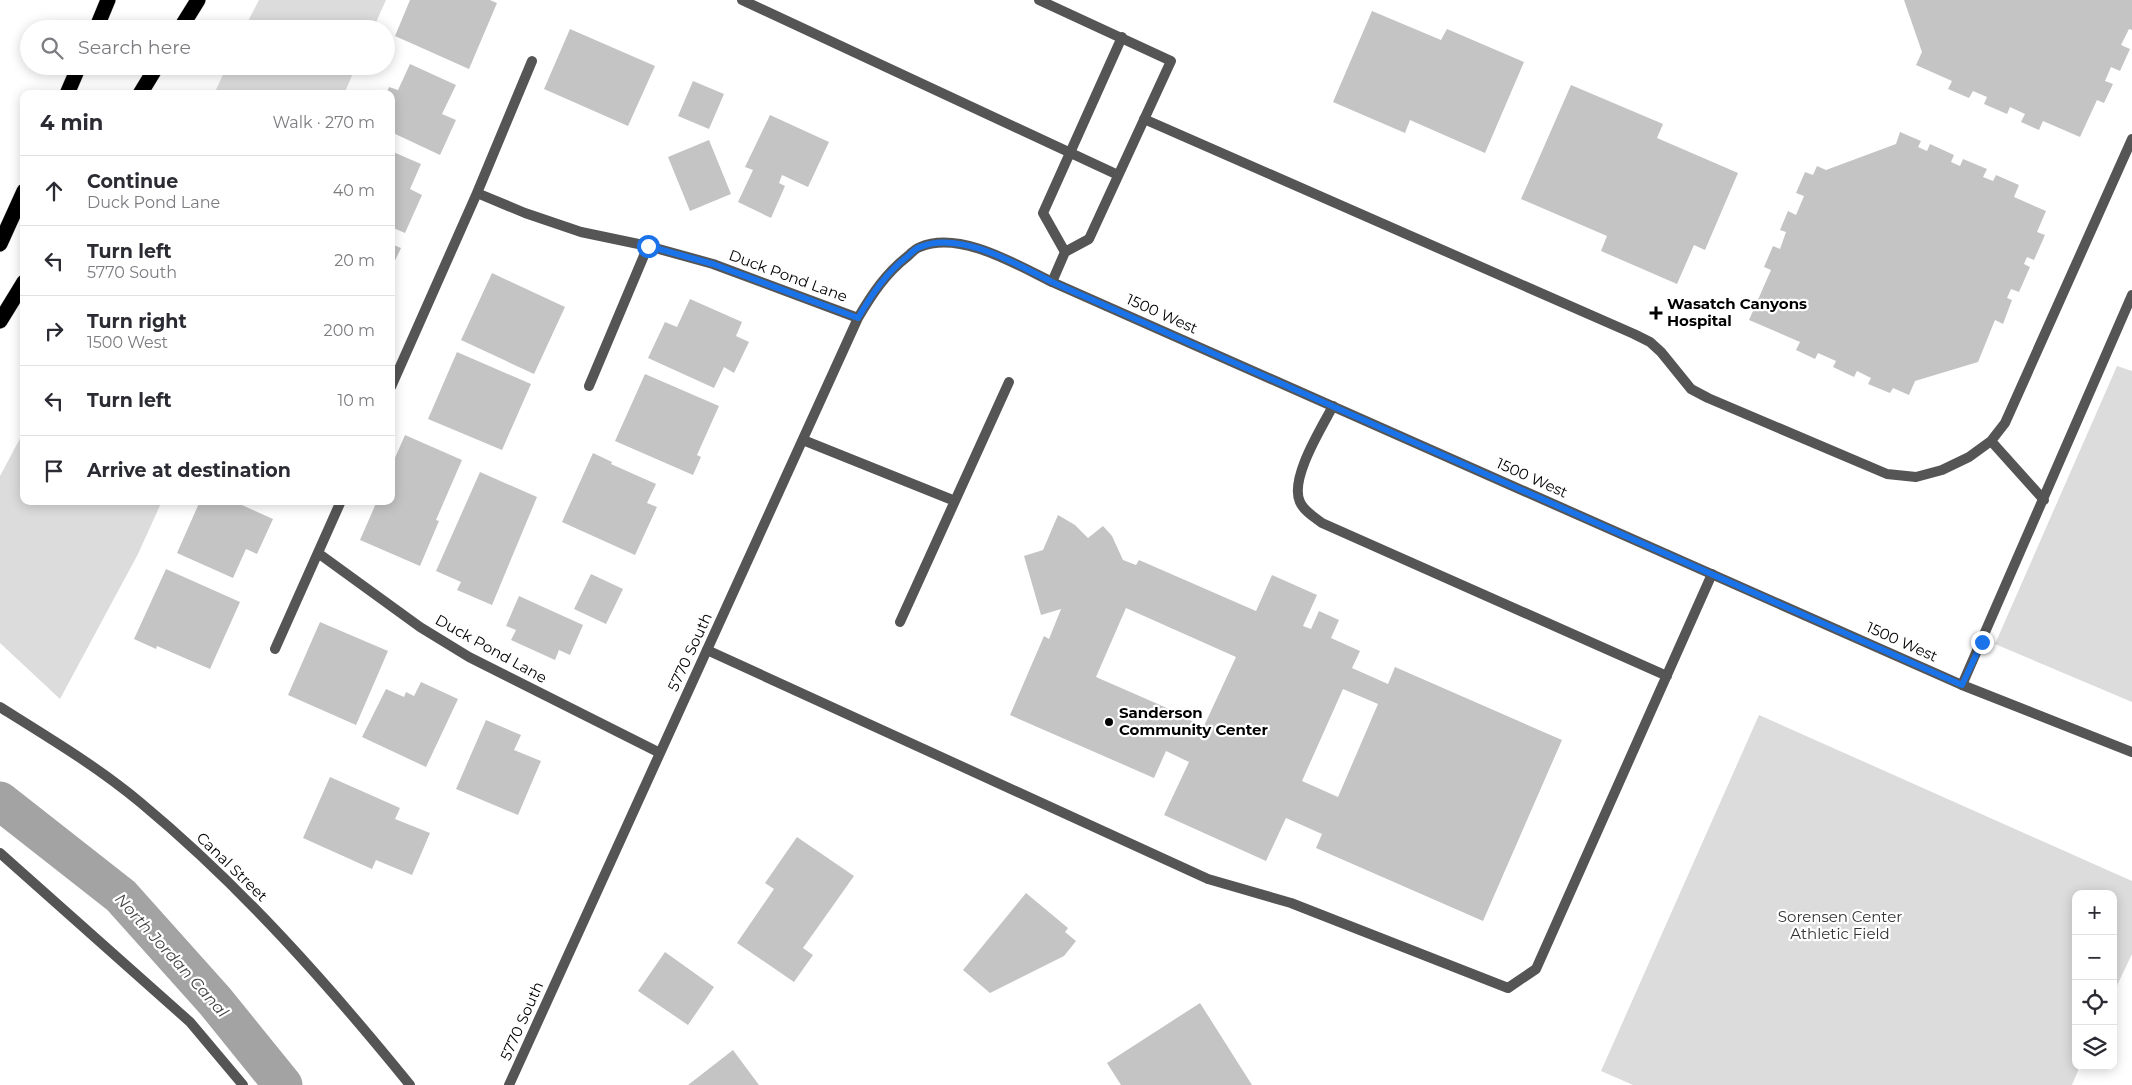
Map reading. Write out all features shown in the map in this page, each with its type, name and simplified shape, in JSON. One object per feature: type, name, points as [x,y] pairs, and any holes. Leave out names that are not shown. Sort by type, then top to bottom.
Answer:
[{"type":"highway","points":[[100,20],[108,0]]},
{"type":"highway","points":[[186,20],[198,0]]},
{"type":"highway","points":[[69,90],[75,75]]},
{"type":"highway","points":[[142,90],[152,75]]},
{"type":"highway","points":[[0,244],[20,200]]},
{"type":"highway","points":[[0,321],[20,288]]},
{"type":"street","points":[[742,0],[1118,175]]},
{"type":"street","points":[[1039,0],[1172,61],[1089,239],[1064,252],[1052,282]]},
{"type":"street","points":[[1064,252],[1043,213],[1068,153],[1122,37]]},
{"type":"street","points":[[395,378],[477,193],[532,61]]},
{"type":"street","points":[[1144,119],[1634,334],[1650,342],[1662,352],[1691,389],[1708,398],[1887,474],[1916,477],[1942,470],[1969,457],[1991,441],[2005,423],[2132,139]]},
{"type":"street","name":"Duck Pond Lane","points":[[477,193],[526,213],[582,232],[648,246],[713,264],[858,318]]},
{"type":"street","name":"1500 West","points":[[919,247],[939,242],[967,245],[1003,257],[1052,282],[1962,685],[2132,752]]},
{"type":"street","points":[[589,386],[648,246]]},
{"type":"street","name":"5770 South","points":[[509,1085],[858,318],[892,268],[919,247]]},
{"type":"street","points":[[1962,685],[2132,295]]},
{"type":"street","points":[[900,622],[1009,382]]},
{"type":"street","points":[[1333,406],[1300,473],[1298,490],[1300,502],[1308,513],[1331,527],[1667,676]]},
{"type":"street","points":[[804,440],[955,501]]},
{"type":"street","points":[[1991,441],[2044,500]]},
{"type":"street","points":[[275,648],[339,505]]},
{"type":"street","name":"Duck Pond Lane","points":[[318,553],[420,627],[470,657],[660,753]]},
{"type":"street","points":[[707,650],[1208,879],[1291,903],[1508,988],[1536,969],[1712,574]]},
{"type":"street","name":"Canal Street","points":[[0,707],[64,747],[140,802],[211,864],[284,939],[362,1026],[410,1085]]},
{"type":"street","points":[[0,853],[190,1022],[243,1085]]},
{"type":"green space","points":[[259,0],[386,0],[377,20],[249,20]]},
{"type":"green space","points":[[223,75],[352,75],[346,90],[216,90]]},
{"type":"green space","points":[[2117,366],[2132,371],[2132,702],[1995,644]]},
{"type":"green space","points":[[20,438],[20,505],[160,505],[138,554],[60,699],[0,643],[0,476]]},
{"type":"green space","name":"Sorensen Center Athletic Field","points":[[1759,715],[2132,881],[2132,954],[2117,986],[2117,890],[2072,890],[2072,1070],[2078,1070],[2072,1085],[1633,1085],[1601,1071]]},
{"type":"building","points":[[410,0],[490,0],[497,3],[469,69],[395,36]]},
{"type":"building","points":[[1904,0],[2132,0],[2132,30],[2129,29],[2121,45],[2130,49],[2120,71],[2111,67],[2105,81],[2113,84],[2104,103],[2097,100],[2080,137],[2043,121],[2039,130],[2021,122],[2025,114],[2010,107],[2007,114],[1984,104],[1987,97],[1973,91],[1969,98],[1948,89],[1952,81],[1916,65],[1922,52]]},
{"type":"building","points":[[1372,11],[1441,40],[1447,29],[1524,62],[1485,153],[1410,120],[1405,133],[1333,102]]},
{"type":"building","points":[[570,29],[655,66],[628,126],[544,89]]},
{"type":"building","points":[[410,64],[456,85],[442,114],[456,120],[440,155],[395,134],[395,90],[388,90],[389,87],[398,90]]},
{"type":"building","points":[[693,81],[724,94],[709,129],[678,116]]},
{"type":"building","points":[[1571,85],[1663,124],[1657,138],[1738,173],[1705,250],[1694,245],[1677,284],[1601,251],[1607,236],[1521,199]]},
{"type":"building","points":[[770,115],[829,142],[808,187],[782,175],[779,183],[785,186],[771,218],[738,202],[753,170],[745,167]]},
{"type":"building","points":[[1900,132],[1921,141],[1918,147],[1927,151],[1930,144],[1954,155],[1951,162],[1960,166],[1963,159],[1987,169],[1983,177],[1993,181],[1996,175],[2019,185],[2014,197],[2046,211],[2037,232],[2045,235],[2034,260],[2027,257],[2024,264],[2030,267],[2019,292],[2011,289],[2007,298],[2012,300],[2003,324],[1995,320],[1978,362],[1915,381],[1909,395],[1893,388],[1890,393],[1868,384],[1871,378],[1857,371],[1854,377],[1833,367],[1836,361],[1818,353],[1815,359],[1796,350],[1800,342],[1749,320],[1771,270],[1764,267],[1773,246],[1780,249],[1786,232],[1780,230],[1788,211],[1796,215],[1804,196],[1796,193],[1805,172],[1813,175],[1817,166],[1826,170],[1896,144]]},
{"type":"building","points":[[709,140],[731,194],[690,211],[668,157]]},
{"type":"building","points":[[395,153],[421,164],[410,189],[422,195],[405,233],[395,229]]},
{"type":"building","points":[[395,246],[401,248],[395,261]]},
{"type":"building","points":[[492,273],[565,307],[534,374],[461,340]]},
{"type":"building","points":[[690,299],[742,322],[736,336],[749,342],[734,373],[724,367],[714,388],[648,358],[665,322],[677,327]]},
{"type":"building","points":[[457,352],[531,384],[502,450],[428,419]]},
{"type":"building","points":[[645,374],[719,406],[697,455],[701,457],[693,475],[615,441]]},
{"type":"building","points":[[405,435],[462,460],[436,520],[439,521],[420,566],[360,540],[375,505],[395,505],[395,458]]},
{"type":"building","points":[[593,453],[612,462],[611,464],[656,484],[647,503],[657,507],[635,555],[562,522]]},
{"type":"building","points":[[480,472],[537,497],[492,605],[457,590],[461,582],[436,571]]},
{"type":"building","points":[[198,505],[242,505],[273,519],[257,554],[246,549],[233,578],[177,553]]},
{"type":"building","name":"Sanderson Community Center","points":[[1058,515],[1075,525],[1088,538],[1103,526],[1112,536],[1123,560],[1136,565],[1139,560],[1256,611],[1272,575],[1317,595],[1303,626],[1311,629],[1319,611],[1339,620],[1331,638],[1360,651],[1352,668],[1388,684],[1395,667],[1562,740],[1483,921],[1316,848],[1322,834],[1286,818],[1266,861],[1164,815],[1189,762],[1166,751],[1154,778],[1010,715],[1044,636],[1049,639],[1061,609],[1041,615],[1024,556],[1043,550]],"holes":[[[1126,608],[1236,657],[1204,726],[1096,677]],[[1343,689],[1378,704],[1338,797],[1302,781]]]},
{"type":"building","points":[[166,569],[240,602],[210,669],[157,646],[156,649],[134,639]]},
{"type":"building","points":[[591,574],[623,589],[606,624],[574,609]]},
{"type":"building","points":[[519,596],[583,625],[570,655],[559,650],[555,660],[511,640],[516,630],[506,626]]},
{"type":"building","points":[[320,622],[388,651],[356,725],[288,695]]},
{"type":"building","points":[[421,682],[458,699],[426,767],[362,737],[386,689],[404,697],[406,692],[414,696]]},
{"type":"building","points":[[486,720],[521,735],[514,750],[541,761],[518,815],[456,789]]},
{"type":"building","points":[[330,777],[400,808],[395,819],[430,833],[412,875],[376,860],[372,869],[303,838]]},
{"type":"building","points":[[797,837],[854,876],[803,948],[813,955],[794,982],[737,943],[774,889],[765,883]]},
{"type":"building","points":[[1026,893],[1068,928],[1065,932],[1076,941],[1064,956],[990,993],[963,970]]},
{"type":"building","points":[[665,952],[714,987],[688,1025],[638,991]]},
{"type":"building","points":[[1200,1003],[1252,1085],[1121,1085],[1107,1063]]},
{"type":"building","points":[[733,1050],[759,1085],[688,1085]]},
{"type":"waterway","name":"North Jordan Canal","points":[[0,801],[121,896],[215,1001],[283,1085]]},
{"type":"place","name":"Wasatch Canyons Hospital","points":[[1656,313]]},
{"type":"place","name":"Sanderson Community Center","points":[[1109,722]]},
{"type":"route","points":[[648,246],[713,264],[858,318],[892,268],[919,247],[939,242],[967,245],[1003,257],[1052,282],[1962,685],[1982,642]]}]
